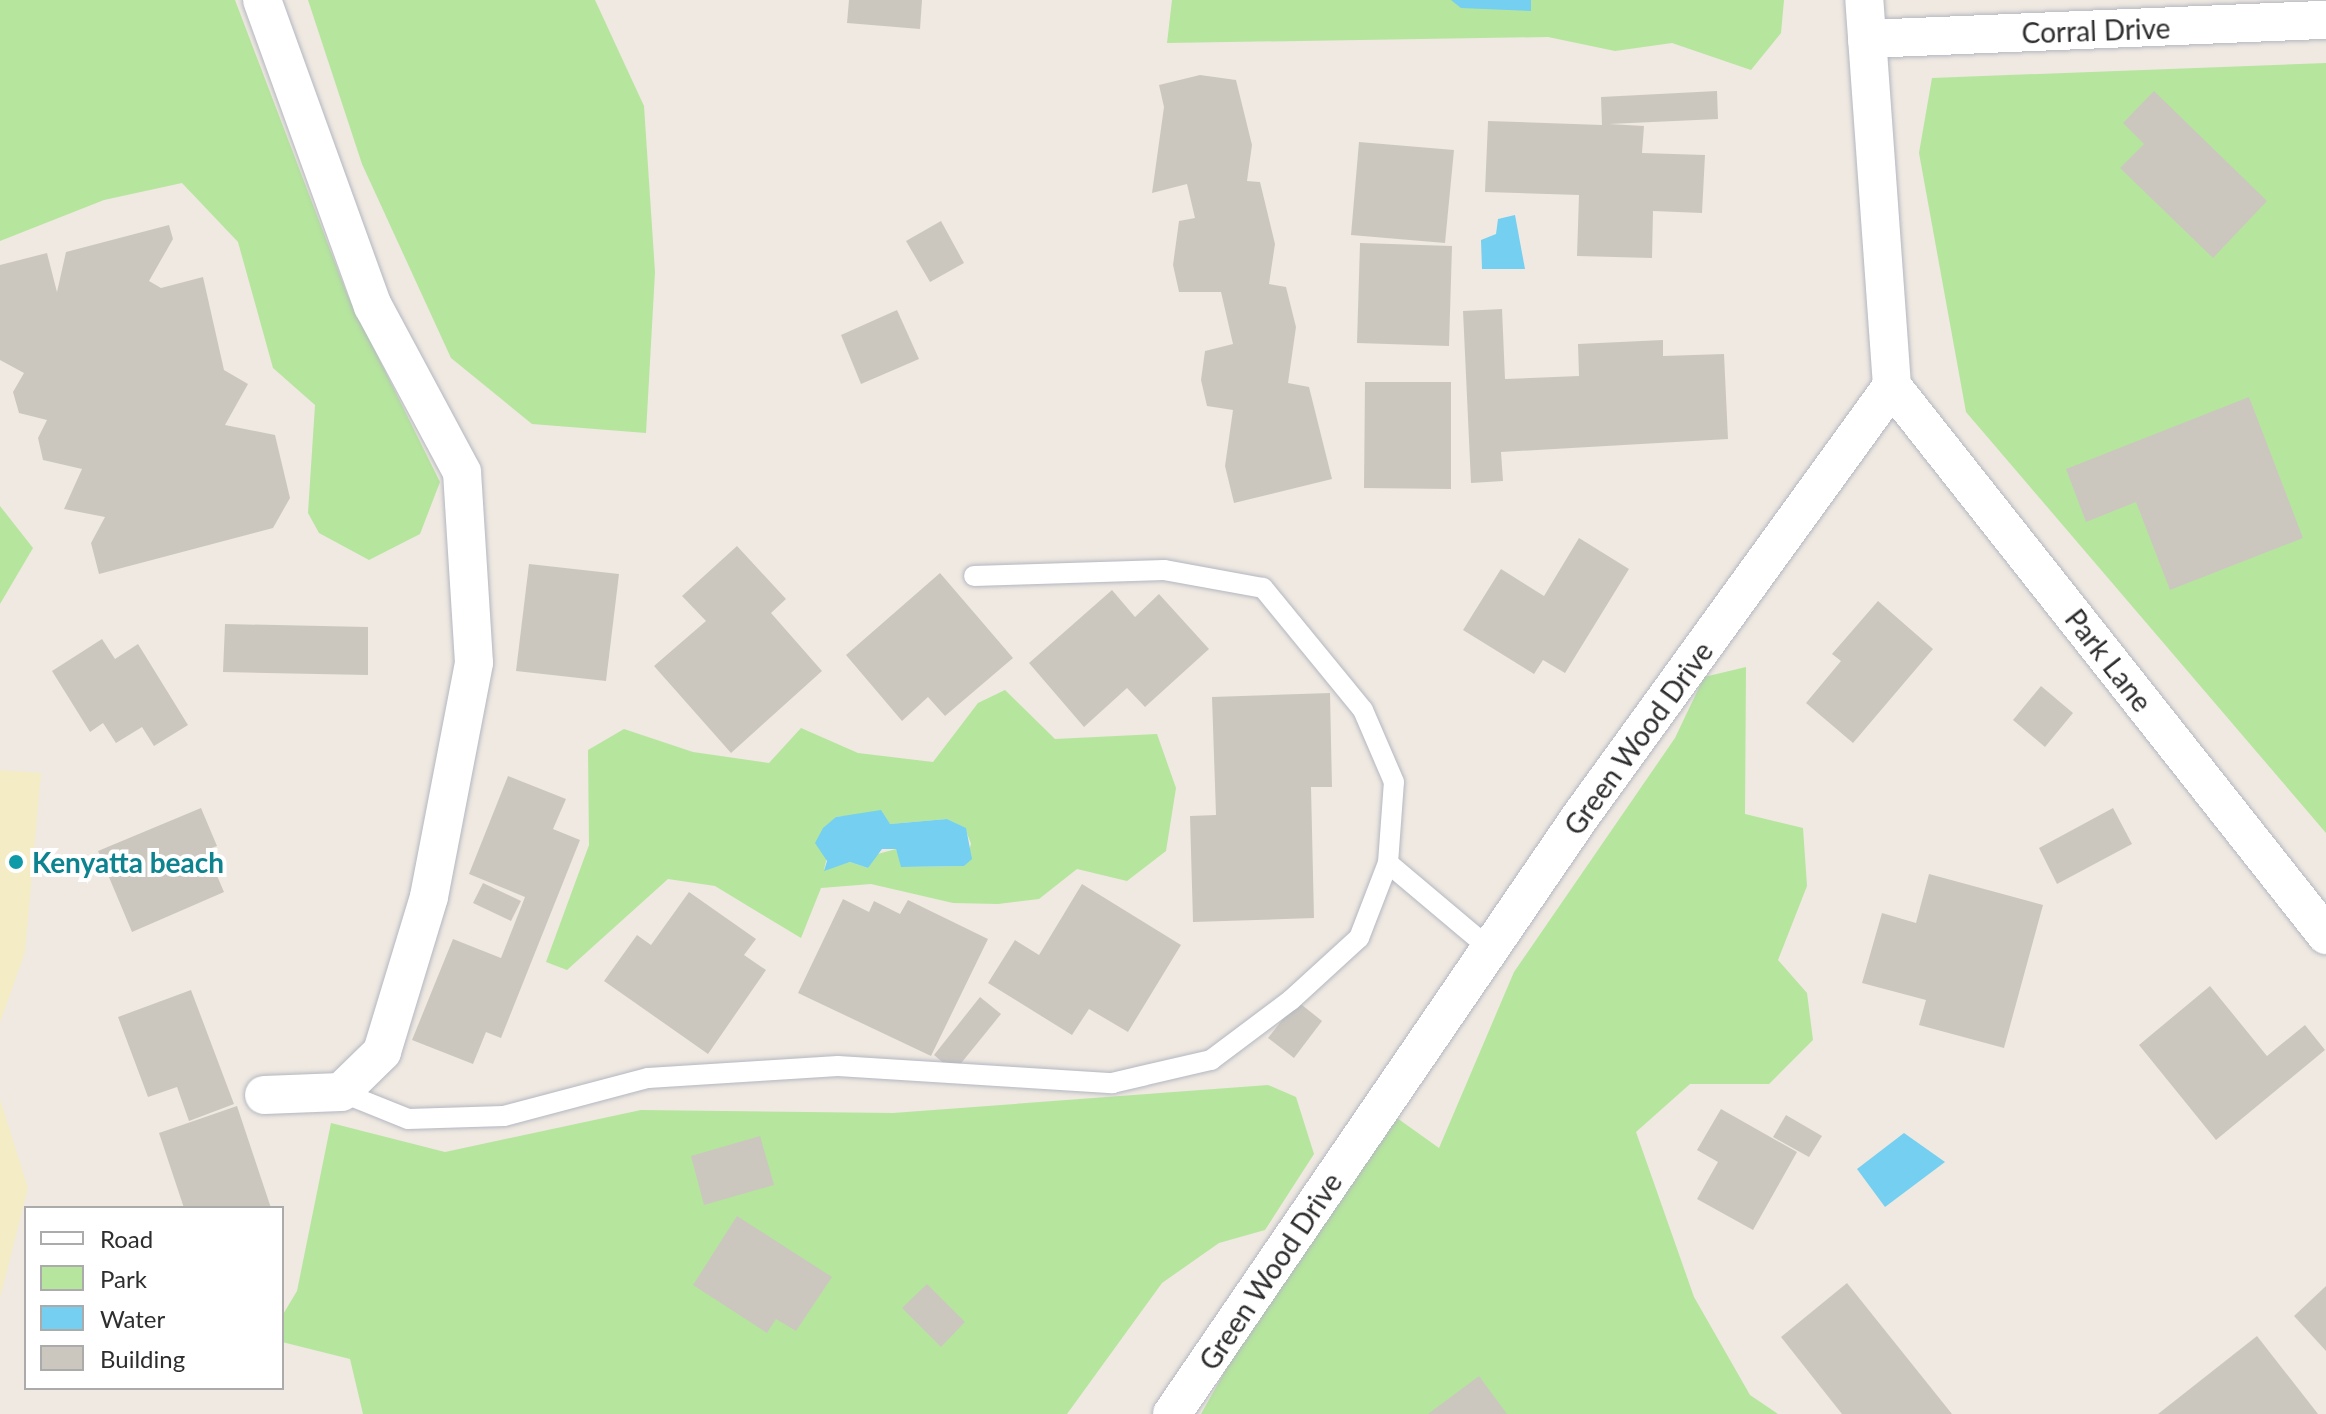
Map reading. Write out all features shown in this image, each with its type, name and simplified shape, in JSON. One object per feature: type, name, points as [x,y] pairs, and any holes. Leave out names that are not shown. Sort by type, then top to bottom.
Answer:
[{"type":"street","points":[[262,0],[373,306],[462,472],[474,663],[429,897],[382,1052],[341,1092],[264,1095]]},
{"type":"street","points":[[1864,0],[1892,386]]},
{"type":"street","name":"Corral Drive","points":[[1867,39],[2326,20]]},
{"type":"street","name":"Park Lane","points":[[1892,386],[2326,935]]},
{"type":"street","name":"Green Wood Drive","points":[[1172,1414],[1490,949],[1892,386]]},
{"type":"lane","points":[[341,1092],[408,1119],[504,1116],[648,1078],[838,1066],[1112,1083],[1211,1060],[1291,1000],[1359,938],[1388,863],[1394,782],[1363,710],[1263,588],[1164,570],[974,576]]},
{"type":"lane","points":[[1388,863],[1490,949]]},
{"type":"green space","points":[[0,0],[235,0],[347,294],[440,482],[420,534],[369,560],[319,533],[308,513],[315,405],[273,368],[238,242],[182,183],[104,200],[0,241]]},
{"type":"green space","points":[[308,0],[595,0],[644,106],[655,272],[646,433],[532,424],[451,358],[362,164]]},
{"type":"green space","points":[[1172,0],[1784,0],[1781,33],[1751,70],[1672,43],[1615,51],[1548,37],[1167,43]]},
{"type":"green space","points":[[2326,63],[2326,833],[1966,412],[1919,153],[1932,78]]},
{"type":"green space","points":[[0,506],[33,548],[0,604]]},
{"type":"green space","points":[[1746,667],[1745,814],[1803,828],[1807,886],[1778,960],[1807,993],[1813,1040],[1769,1084],[1690,1084],[1636,1132],[1694,1297],[1750,1395],[1778,1414],[1201,1414],[1247,1332],[1397,1118],[1439,1148],[1514,972],[1675,738],[1704,677]]},
{"type":"green space","points":[[1005,690],[1055,739],[1157,734],[1176,788],[1166,851],[1127,881],[1077,869],[1039,899],[998,904],[953,903],[871,884],[821,888],[801,938],[715,886],[668,879],[567,970],[546,962],[589,845],[588,750],[624,729],[693,752],[769,763],[801,728],[858,753],[933,762],[978,703]],"holes":[[[871,813],[890,824],[947,819],[965,828],[971,844],[964,866],[902,867],[896,849],[874,855],[868,868],[850,862],[824,870],[836,817]]]},
{"type":"green space","points":[[1268,1085],[1296,1097],[1314,1154],[1265,1230],[1219,1243],[1162,1283],[1067,1414],[363,1414],[350,1359],[284,1342],[284,1313],[297,1291],[331,1123],[445,1152],[641,1110],[893,1113]]},
{"type":"sand","name":"Kenyatta beach","points":[[0,770],[41,773],[25,952],[0,1023]]},
{"type":"sand","points":[[0,1099],[28,1188],[0,1298]]},
{"type":"water","points":[[1451,0],[1531,0],[1531,11],[1461,8]]},
{"type":"water","points":[[1515,215],[1525,269],[1482,269],[1481,240],[1496,234],[1498,219]]},
{"type":"water","points":[[881,810],[890,824],[947,819],[966,828],[972,859],[964,866],[901,867],[896,849],[882,849],[868,868],[850,862],[824,871],[827,861],[815,843],[823,828],[836,817]]},
{"type":"water","points":[[1904,1133],[1945,1162],[1885,1207],[1857,1169]]},
{"type":"building","points":[[849,0],[922,0],[920,29],[847,23]]},
{"type":"building","points":[[1200,75],[1236,80],[1252,145],[1247,181],[1260,182],[1275,244],[1269,284],[1286,287],[1296,327],[1288,383],[1309,387],[1332,479],[1234,503],[1225,466],[1233,410],[1207,406],[1201,380],[1205,351],[1233,344],[1221,292],[1179,292],[1173,265],[1179,221],[1195,218],[1187,184],[1152,193],[1164,107],[1159,85]]},
{"type":"building","points":[[1717,91],[1718,119],[1609,124],[1644,126],[1642,153],[1705,155],[1702,213],[1653,211],[1652,258],[1577,256],[1579,195],[1485,192],[1488,121],[1602,125],[1601,97]]},
{"type":"building","points":[[2154,91],[2267,201],[2213,258],[2120,168],[2144,144],[2123,123]]},
{"type":"building","points":[[1359,142],[1454,150],[1445,243],[1351,235]]},
{"type":"building","points":[[941,221],[964,263],[930,282],[906,241]]},
{"type":"building","points":[[169,225],[173,239],[149,281],[161,288],[203,277],[224,370],[248,384],[225,425],[275,435],[290,498],[273,528],[99,574],[91,543],[105,517],[64,509],[82,469],[43,460],[38,438],[47,420],[19,413],[13,392],[24,373],[0,360],[0,265],[47,253],[57,292],[66,252]]},
{"type":"building","points":[[1360,243],[1452,246],[1449,346],[1357,343]]},
{"type":"building","points":[[1502,309],[1505,379],[1579,376],[1578,344],[1663,340],[1663,356],[1724,354],[1728,439],[1501,452],[1503,481],[1471,483],[1463,311]]},
{"type":"building","points":[[897,310],[919,359],[861,384],[841,335]]},
{"type":"building","points":[[1365,382],[1451,382],[1451,489],[1364,488]]},
{"type":"building","points":[[2249,397],[2303,538],[2170,590],[2136,502],[2086,522],[2066,469]]},
{"type":"building","points":[[1579,538],[1629,569],[1565,673],[1543,660],[1534,674],[1463,630],[1501,569],[1544,596]]},
{"type":"building","points":[[737,546],[786,599],[771,613],[822,671],[731,753],[654,666],[706,621],[682,596]]},
{"type":"building","points":[[529,564],[619,574],[606,681],[516,671]]},
{"type":"building","points":[[940,573],[1013,658],[945,716],[928,697],[902,721],[846,655]]},
{"type":"building","points":[[1112,590],[1135,617],[1159,594],[1209,649],[1145,707],[1127,688],[1084,727],[1029,663]]},
{"type":"building","points":[[1878,601],[1933,649],[1853,743],[1806,703],[1841,661],[1832,654]]},
{"type":"building","points":[[225,624],[368,627],[368,675],[223,672]]},
{"type":"building","points":[[102,639],[115,659],[138,644],[188,725],[154,746],[142,727],[116,743],[103,723],[90,732],[52,671]]},
{"type":"building","points":[[2041,686],[2073,713],[2045,747],[2013,720]]},
{"type":"building","points":[[1330,693],[1332,787],[1311,787],[1314,918],[1193,922],[1190,816],[1216,815],[1212,697]]},
{"type":"building","points":[[508,776],[566,799],[553,829],[580,840],[501,1038],[486,1032],[473,1064],[412,1040],[453,939],[501,958],[525,897],[469,874]]},
{"type":"building","points":[[201,808],[217,846],[206,850],[224,892],[132,932],[98,851]]},
{"type":"building","points":[[2113,808],[2132,844],[2057,884],[2039,848]]},
{"type":"building","points":[[1929,874],[2043,905],[2004,1048],[1919,1025],[1926,1000],[1862,983],[1882,913],[1916,923]]},
{"type":"building","points":[[483,883],[521,901],[511,921],[473,903]]},
{"type":"building","points":[[1082,884],[1181,945],[1128,1032],[1089,1009],[1072,1035],[988,983],[1015,940],[1039,955]]},
{"type":"building","points":[[689,892],[756,939],[744,955],[766,970],[708,1054],[604,981],[637,935],[651,945]]},
{"type":"building","points":[[843,899],[869,912],[874,901],[900,914],[908,900],[988,939],[931,1056],[798,993]]},
{"type":"building","points":[[2210,986],[2267,1056],[2305,1025],[2325,1050],[2216,1140],[2139,1045]]},
{"type":"building","points":[[191,990],[234,1104],[189,1121],[177,1087],[148,1097],[118,1017]]},
{"type":"building","points":[[980,997],[1001,1014],[954,1072],[934,1055]]},
{"type":"building","points":[[1297,1001],[1322,1021],[1294,1058],[1268,1038]]},
{"type":"building","points":[[237,1106],[270,1206],[183,1206],[159,1133]]},
{"type":"building","points":[[1721,1109],[1797,1152],[1753,1230],[1697,1199],[1718,1162],[1697,1150]]},
{"type":"building","points":[[1786,1115],[1822,1136],[1809,1157],[1773,1137]]},
{"type":"building","points":[[760,1136],[774,1185],[704,1205],[691,1156]]},
{"type":"building","points":[[737,1216],[832,1277],[796,1331],[776,1319],[767,1333],[693,1285]]},
{"type":"building","points":[[1847,1283],[1952,1414],[1842,1414],[1781,1337]]},
{"type":"building","points":[[927,1284],[965,1322],[941,1347],[902,1308]]},
{"type":"building","points":[[2326,1286],[2326,1351],[2294,1316]]},
{"type":"building","points":[[2257,1336],[2318,1414],[2158,1414]]},
{"type":"building","points":[[1479,1376],[1507,1414],[1428,1414]]},
{"type":"place","name":"Kenyatta beach","points":[[16,862]]}]
